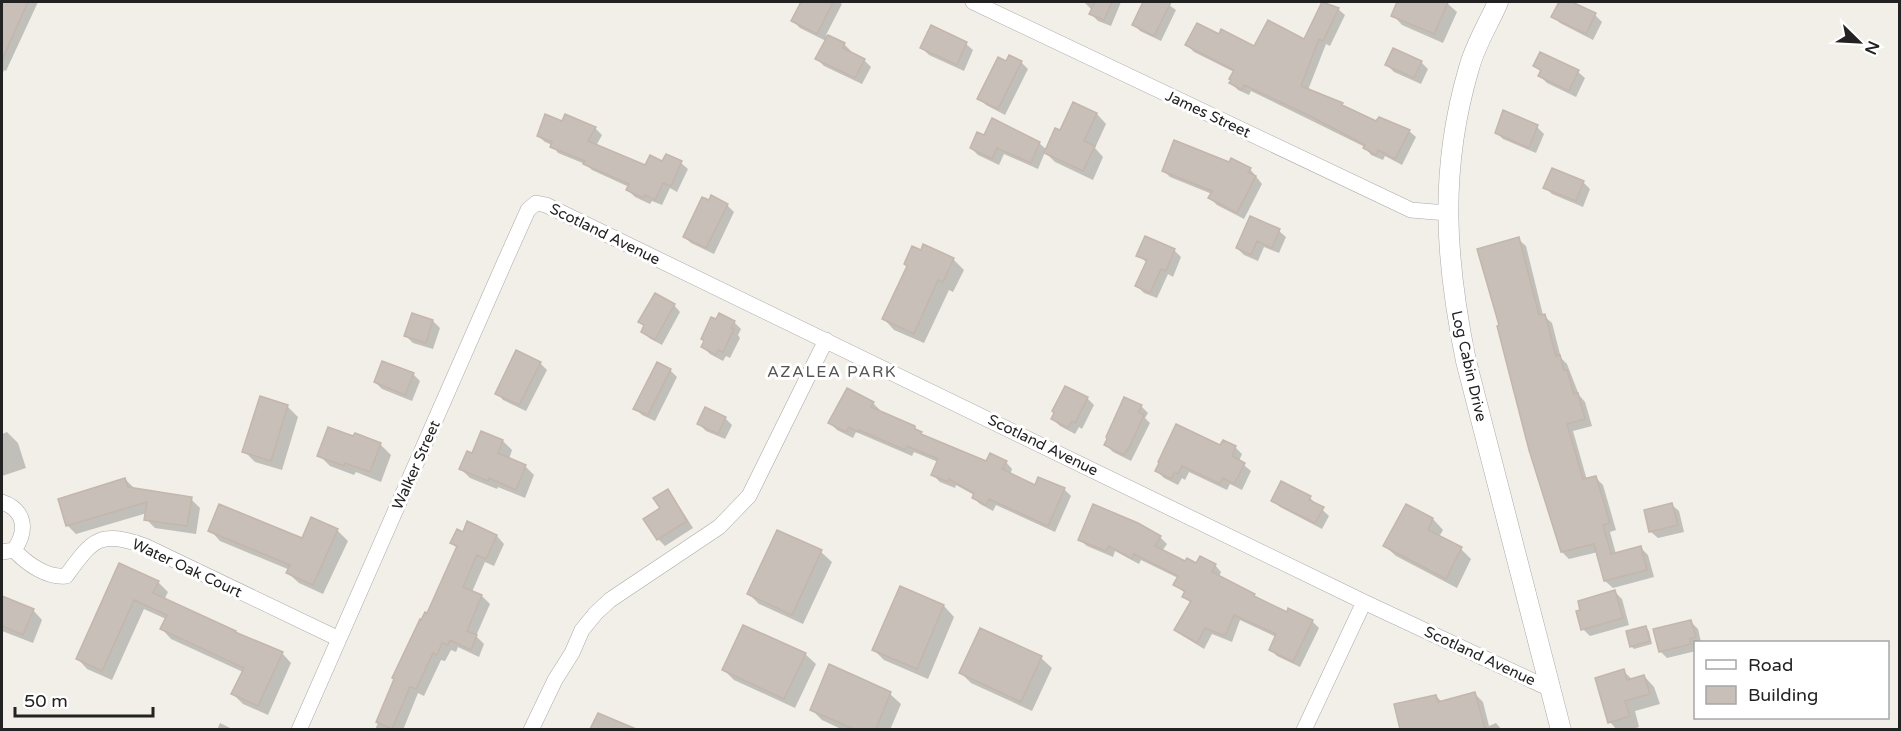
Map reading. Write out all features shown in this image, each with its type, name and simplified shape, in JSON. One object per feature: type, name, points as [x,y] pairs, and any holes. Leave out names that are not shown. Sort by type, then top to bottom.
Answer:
[{"type":"street","name":"James Street","points":[[973,2],[1411,210],[1448,213]]},
{"type":"street","name":"Log Cabin Drive","points":[[1498,2],[1469,66],[1458,114],[1450,164],[1449,257],[1456,313],[1466,361],[1561,729]]},
{"type":"street","name":"Scotland Avenue","points":[[536,203],[546,204],[1364,602],[1550,688]]},
{"type":"street","name":"Walker Street","points":[[299,729],[528,210],[536,203]]},
{"type":"street","points":[[531,729],[582,630],[596,613],[610,600],[719,527],[749,496],[826,340]]},
{"type":"street","name":"Water Oak Court","points":[[2,501],[15,507],[21,518],[20,542],[8,551],[26,563],[58,577],[66,576],[93,543],[109,537],[126,540],[145,546],[339,639]]},
{"type":"street","points":[[1304,729],[1364,602]]},
{"type":"building","points":[[2,2],[28,2],[2,60]]},
{"type":"building","points":[[801,2],[833,2],[817,34],[791,21]]},
{"type":"building","points":[[1095,2],[1112,2],[1104,20],[1089,14]]},
{"type":"building","points":[[1143,2],[1171,2],[1154,36],[1132,25]]},
{"type":"building","points":[[1322,2],[1339,8],[1323,41],[1319,39],[1301,86],[1343,103],[1342,105],[1376,121],[1379,117],[1410,130],[1395,159],[1378,150],[1376,155],[1363,148],[1365,145],[1244,85],[1242,90],[1229,83],[1234,70],[1185,45],[1197,23],[1219,34],[1221,29],[1254,46],[1268,20],[1304,39]]},
{"type":"building","points":[[1397,2],[1448,2],[1434,34],[1391,16]]},
{"type":"building","points":[[1559,2],[1572,2],[1596,13],[1586,34],[1551,17]]},
{"type":"building","points":[[931,25],[967,42],[957,65],[920,48]]},
{"type":"building","points":[[828,35],[845,43],[843,48],[865,59],[855,78],[815,59]]},
{"type":"building","points":[[1393,48],[1422,61],[1414,78],[1385,65]]},
{"type":"building","points":[[1540,52],[1579,70],[1569,91],[1538,76],[1541,70],[1533,66]]},
{"type":"building","points":[[1009,55],[1022,61],[998,109],[977,99],[998,57],[1006,61]]},
{"type":"building","points":[[1073,102],[1097,113],[1084,141],[1095,146],[1083,171],[1044,153],[1055,128],[1060,130]]},
{"type":"building","points":[[1503,110],[1538,125],[1529,148],[1495,133]]},
{"type":"building","points":[[545,114],[562,121],[565,114],[596,127],[588,141],[645,165],[650,155],[662,161],[666,154],[682,161],[671,186],[663,183],[655,200],[645,195],[643,198],[626,190],[629,184],[583,164],[585,161],[550,147],[552,142],[537,136]]},
{"type":"building","points":[[992,118],[1040,142],[1031,163],[997,148],[992,159],[970,148],[977,132],[984,135]]},
{"type":"building","points":[[1174,140],[1229,162],[1231,158],[1251,168],[1248,172],[1256,176],[1237,213],[1208,198],[1212,191],[1162,171]]},
{"type":"building","points":[[1552,168],[1584,181],[1576,201],[1543,188]]},
{"type":"building","points":[[711,195],[728,204],[706,248],[683,237],[702,197],[709,200]]},
{"type":"building","points":[[1250,216],[1280,229],[1272,248],[1257,241],[1251,255],[1236,248]]},
{"type":"building","points":[[1145,236],[1175,249],[1166,271],[1161,269],[1150,293],[1135,286],[1147,260],[1136,256]]},
{"type":"building","points":[[1519,237],[1539,315],[1545,314],[1556,356],[1560,355],[1574,394],[1578,393],[1585,419],[1567,424],[1583,479],[1596,476],[1610,523],[1603,525],[1611,554],[1641,546],[1647,570],[1604,581],[1594,544],[1561,552],[1529,450],[1497,326],[1499,325],[1477,249]]},
{"type":"building","points":[[923,244],[954,258],[943,282],[938,280],[914,334],[882,319],[907,266],[904,264],[912,246],[921,250]]},
{"type":"building","points":[[655,293],[675,304],[655,340],[641,332],[644,325],[638,322]]},
{"type":"building","points":[[412,313],[433,320],[426,343],[404,336]]},
{"type":"building","points":[[719,313],[735,321],[731,328],[734,329],[723,352],[718,350],[716,355],[701,347],[704,341],[701,339],[711,317],[716,319]]},
{"type":"building","points":[[516,350],[541,362],[519,405],[495,394]]},
{"type":"building","points":[[382,361],[414,373],[405,395],[374,382]]},
{"type":"building","points":[[657,362],[671,369],[648,415],[633,409]]},
{"type":"building","points":[[1065,386],[1088,397],[1075,423],[1072,421],[1068,428],[1051,419],[1054,413],[1052,411]]},
{"type":"building","points":[[847,388],[874,402],[871,407],[915,426],[915,429],[922,432],[921,434],[986,461],[990,453],[1007,461],[1002,469],[1035,485],[1038,477],[1065,488],[1048,526],[989,499],[986,505],[972,498],[974,493],[949,479],[948,482],[931,475],[938,459],[907,446],[905,450],[859,430],[858,432],[849,427],[846,432],[828,423]]},
{"type":"building","points":[[260,396],[288,405],[271,461],[242,452]]},
{"type":"building","points":[[1124,397],[1142,405],[1138,412],[1144,415],[1124,455],[1104,445]]},
{"type":"building","points":[[705,407],[726,417],[718,434],[697,424]]},
{"type":"building","points":[[1176,424],[1220,445],[1223,440],[1236,446],[1232,456],[1245,463],[1234,484],[1223,478],[1220,484],[1182,466],[1178,474],[1175,472],[1171,479],[1155,471]]},
{"type":"building","points":[[328,427],[353,436],[355,433],[381,443],[370,472],[317,456]]},
{"type":"building","points":[[481,431],[503,440],[498,453],[526,465],[516,490],[489,478],[488,481],[459,469],[467,451],[472,453]]},
{"type":"building","points":[[125,478],[128,487],[192,497],[187,526],[144,520],[147,502],[66,526],[58,499]]},
{"type":"building","points":[[1281,481],[1311,496],[1309,500],[1324,507],[1315,523],[1271,501]]},
{"type":"building","points":[[668,489],[687,521],[657,540],[643,519],[660,508],[653,498]]},
{"type":"building","points":[[1672,503],[1678,525],[1649,532],[1644,510]]},
{"type":"building","points":[[219,504],[302,538],[311,517],[338,529],[313,585],[286,573],[290,565],[208,531]]},
{"type":"building","points":[[1093,504],[1138,523],[1161,536],[1155,546],[1185,561],[1187,558],[1196,563],[1200,556],[1216,564],[1212,572],[1255,594],[1254,596],[1287,612],[1288,608],[1313,620],[1293,662],[1269,650],[1276,634],[1234,615],[1225,636],[1205,628],[1197,643],[1174,630],[1191,601],[1182,597],[1185,591],[1173,585],[1178,576],[1134,554],[1132,559],[1109,546],[1106,551],[1078,540]]},
{"type":"building","points":[[1406,504],[1433,518],[1428,530],[1462,547],[1446,579],[1383,546]]},
{"type":"building","points":[[467,521],[497,535],[486,559],[477,555],[463,587],[482,595],[467,631],[477,635],[471,650],[450,640],[448,645],[442,643],[437,655],[433,653],[416,689],[410,687],[392,729],[376,722],[394,679],[392,678],[420,619],[425,612],[427,613],[457,546],[450,543],[457,529],[463,532]]},
{"type":"building","points":[[777,530],[822,550],[792,615],[747,594]]},
{"type":"building","points":[[119,563],[159,581],[153,593],[283,652],[258,706],[231,694],[244,668],[160,629],[167,615],[134,600],[102,671],[76,659]]},
{"type":"building","points":[[900,586],[944,605],[917,669],[872,650]]},
{"type":"building","points":[[1615,590],[1623,618],[1581,630],[1576,611],[1580,610],[1578,601]]},
{"type":"building","points":[[2,596],[34,609],[23,635],[2,626]]},
{"type":"building","points":[[1691,620],[1696,637],[1690,639],[1691,644],[1659,652],[1653,629]]},
{"type":"building","points":[[743,625],[806,653],[784,699],[722,670]]},
{"type":"building","points":[[1646,626],[1650,641],[1630,647],[1626,631]]},
{"type":"building","points":[[980,628],[1042,656],[1021,702],[959,673]]},
{"type":"building","points":[[829,664],[891,692],[876,729],[854,729],[810,710]]},
{"type":"building","points":[[1624,669],[1627,680],[1644,675],[1650,694],[1625,701],[1630,716],[1608,723],[1595,678]]},
{"type":"building","points":[[1475,692],[1485,729],[1400,729],[1394,704],[1436,695],[1438,702]]},
{"type":"building","points":[[598,713],[636,729],[590,729]]},
{"type":"district","name":"AZALEA PARK","points":[[832,371]]}]
